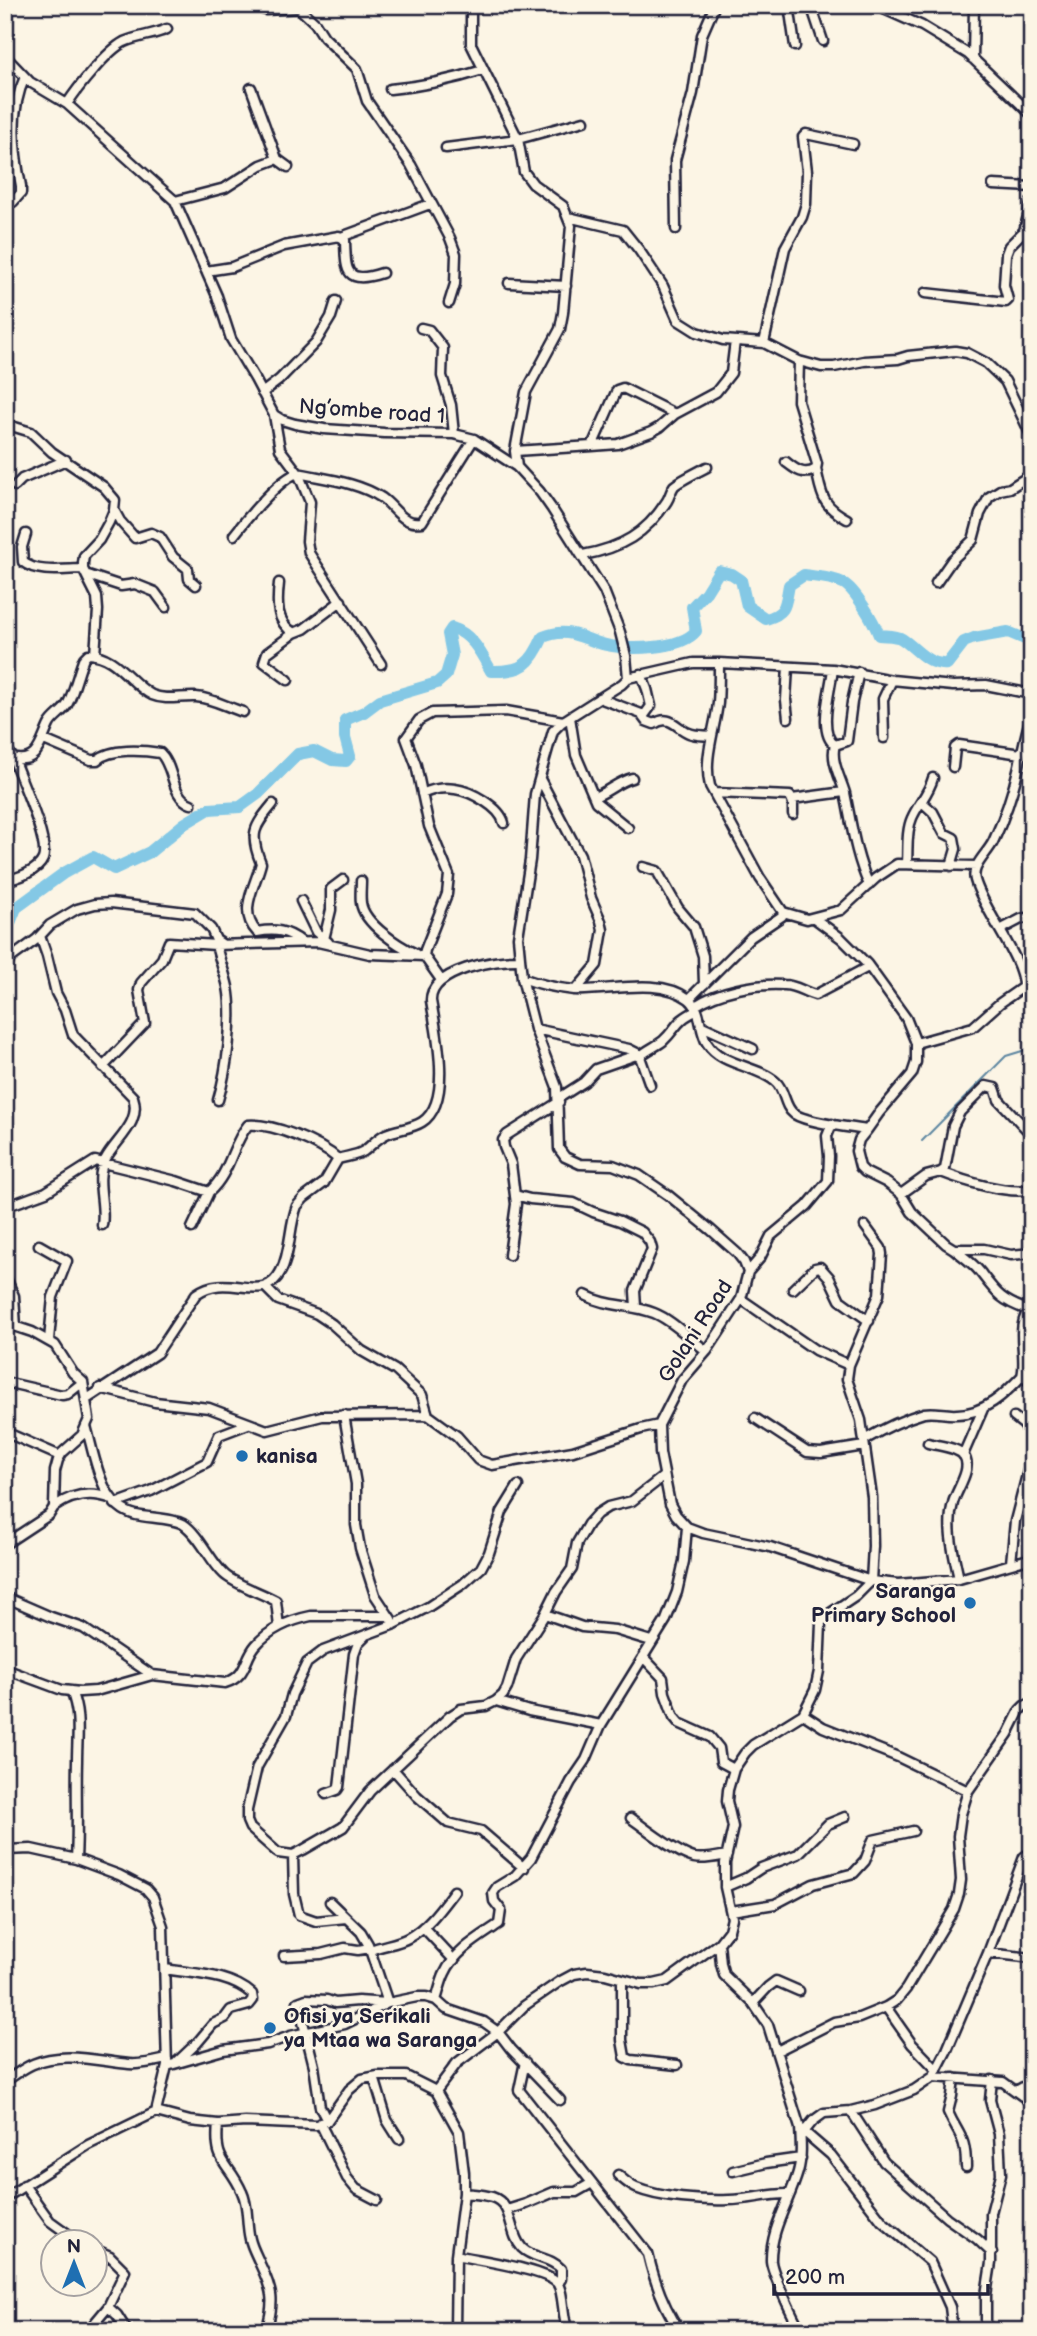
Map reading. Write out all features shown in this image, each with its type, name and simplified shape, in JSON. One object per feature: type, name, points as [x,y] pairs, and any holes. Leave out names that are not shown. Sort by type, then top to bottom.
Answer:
[{"type":"street","points":[[5,13],[11,5]]},
{"type":"street","points":[[251,5],[266,10],[299,7],[357,69],[367,101],[411,165],[456,254],[455,284],[449,303]]},
{"type":"street","points":[[471,5],[471,44],[518,139],[524,172],[533,184],[563,206],[571,237],[560,329],[526,392],[515,451],[517,467]]},
{"type":"street","points":[[676,229],[675,160],[696,75],[702,35],[715,5]]},
{"type":"street","points":[[789,5],[795,46]]},
{"type":"street","points":[[811,5],[823,41]]},
{"type":"street","points":[[876,5],[945,39],[973,59],[1032,115]]},
{"type":"street","points":[[973,59],[974,5]]},
{"type":"street","points":[[67,104],[78,87],[118,46],[167,29]]},
{"type":"street","name":"Ng’ombe road 1","points":[[5,56],[25,77],[67,104],[175,201],[217,296],[231,339],[274,415],[295,424],[324,429],[454,434],[474,439],[517,467],[540,492],[604,591],[620,632],[628,678]]},
{"type":"street","points":[[390,89],[419,86],[483,70]]},
{"type":"street","points":[[13,202],[22,186],[15,143],[14,114],[19,88],[25,77]]},
{"type":"street","points":[[251,88],[276,159],[288,167]]},
{"type":"street","points":[[446,148],[518,139],[584,121]]},
{"type":"street","points":[[764,343],[785,248],[806,204],[807,171],[803,137],[806,134],[853,144]]},
{"type":"street","points":[[175,201],[225,188],[261,165],[276,159]]},
{"type":"street","points":[[992,184],[1032,187]]},
{"type":"street","points":[[925,293],[1006,302],[1006,254],[1009,246],[1024,231],[1032,200]]},
{"type":"street","points":[[206,271],[232,267],[284,246],[304,244],[331,236],[341,237],[430,204]]},
{"type":"street","points":[[568,217],[623,230],[663,286],[678,320],[696,332],[723,340],[764,343],[799,362],[834,367],[955,351],[967,353],[986,363],[1005,381],[1032,437]]},
{"type":"street","points":[[341,237],[345,242],[344,263],[352,274],[367,278],[382,273]]},
{"type":"street","points":[[509,283],[566,286]]},
{"type":"street","points":[[262,393],[279,380],[316,342],[336,301]]},
{"type":"street","points":[[421,328],[429,330],[443,348],[442,376],[451,405],[454,434]]},
{"type":"street","points":[[515,451],[618,444],[660,428],[675,414],[706,398],[723,385],[732,368],[735,341]]},
{"type":"street","points":[[799,362],[798,401],[817,464],[820,495],[833,512],[848,519]]},
{"type":"street","points":[[592,446],[617,390],[623,388],[675,414]]},
{"type":"street","points":[[274,415],[280,449],[298,473],[310,502],[307,541],[309,553],[381,664]]},
{"type":"street","points":[[5,424],[31,432],[52,452],[111,494],[115,500],[114,510],[99,540],[84,556],[85,572],[97,597],[99,610],[95,655]]},
{"type":"street","points":[[234,535],[251,513],[281,483],[290,475],[298,473],[359,487],[381,498],[402,518],[416,523],[422,522],[474,439]]},
{"type":"street","points":[[15,485],[22,479],[66,460]]},
{"type":"street","points":[[786,462],[804,473],[816,469]]},
{"type":"street","points":[[583,555],[611,549],[634,537],[667,500],[676,484],[707,467]]},
{"type":"street","points":[[936,583],[952,560],[972,540],[980,513],[989,497],[1032,474]]},
{"type":"street","points":[[114,510],[135,538],[152,533],[160,537],[173,558],[188,569],[189,579],[195,585]]},
{"type":"street","points":[[26,534],[22,555],[23,562],[28,566],[85,572],[121,586],[135,584],[155,592],[166,607]]},
{"type":"street","points":[[279,583],[277,608],[287,629],[294,632]]},
{"type":"street","points":[[288,680],[264,662],[267,653],[341,601]]},
{"type":"street","points":[[13,758],[20,760],[30,757],[38,750],[52,720],[69,701],[84,658],[88,654],[123,670],[152,695],[163,698],[205,698],[243,712]]},
{"type":"street","points":[[422,956],[450,885],[449,875],[429,826],[416,765],[406,738],[419,720],[432,713],[506,711],[567,719],[628,678],[693,663],[833,669],[892,680],[953,687],[986,685],[1032,694]]},
{"type":"street","points":[[719,663],[718,701],[707,765],[710,786],[760,878],[783,912],[798,918],[814,918],[841,910],[897,864],[977,866]]},
{"type":"street","points":[[788,667],[788,718]]},
{"type":"street","points":[[833,669],[826,719],[828,738],[835,745]]},
{"type":"street","points":[[835,745],[848,741],[852,702],[859,672]]},
{"type":"street","points":[[641,674],[648,689],[651,706],[644,715]]},
{"type":"street","points":[[884,738],[883,699],[892,680]]},
{"type":"street","points":[[600,698],[644,715],[649,723],[668,720],[689,733],[712,736]]},
{"type":"street","points":[[916,1043],[973,1027],[1023,987],[1023,979],[975,879],[977,866],[991,846],[1004,815],[1032,714]]},
{"type":"street","points":[[567,719],[576,755],[594,797],[600,806],[628,828]]},
{"type":"street","name":"Golani Road","points":[[567,719],[553,731],[535,794],[530,860],[518,937],[522,978],[535,1029],[557,1087],[559,1149],[565,1157],[580,1164],[613,1165],[639,1175],[668,1195],[737,1253],[748,1272],[741,1299],[707,1351],[682,1380],[659,1426]]},
{"type":"street","points":[[44,740],[91,760],[97,760],[112,752],[146,750],[160,753],[168,764],[177,791],[184,801],[191,804]]},
{"type":"street","points":[[835,745],[833,753],[844,792],[853,843],[869,885]]},
{"type":"street","points":[[953,767],[955,748],[959,745],[1021,754]]},
{"type":"street","points":[[5,746],[13,758],[38,824],[44,856],[40,864],[29,872],[5,880]]},
{"type":"street","points":[[594,797],[632,778]]},
{"type":"street","points":[[907,863],[912,816],[933,778]]},
{"type":"street","points":[[540,779],[580,855],[603,930],[597,965],[576,990]]},
{"type":"street","points":[[422,794],[431,789],[455,789],[464,792],[499,814],[504,823]]},
{"type":"street","points":[[714,793],[784,795],[792,799],[844,792]]},
{"type":"street","points":[[792,799],[793,814]]},
{"type":"street","points":[[922,802],[933,812],[944,833],[954,838],[956,849],[951,866]]},
{"type":"street","points":[[274,804],[257,824],[254,833],[255,847],[261,863],[249,895],[250,918],[257,932],[280,930],[302,942]]},
{"type":"street","points":[[643,867],[657,871],[678,908],[694,927],[703,956],[704,984]]},
{"type":"street","points":[[327,941],[331,889],[343,880]]},
{"type":"street","points":[[361,881],[363,911],[393,943],[422,956],[441,980]]},
{"type":"street","points":[[301,901],[316,932],[327,941]]},
{"type":"street","points":[[5,967],[11,958],[50,925],[85,906],[111,903],[195,913],[211,929],[219,945],[228,987],[229,1033],[218,1100]]},
{"type":"street","points":[[509,1255],[516,1217],[515,1195],[511,1164],[503,1140],[584,1082],[596,1069],[639,1055],[661,1042],[693,1005],[704,984],[751,937],[782,916],[783,912]]},
{"type":"street","points":[[1000,930],[1021,919],[1032,917]]},
{"type":"street","points":[[755,1418],[807,1452],[821,1453],[864,1443],[900,1422],[926,1413],[959,1415],[983,1409],[1010,1389],[1022,1376],[1022,1326],[1030,1308],[1006,1300],[992,1289],[978,1269],[912,1212],[901,1194],[860,1167],[856,1151],[859,1140],[912,1074],[916,1062],[916,1043],[906,1018],[868,967],[841,938],[814,918]]},
{"type":"street","points":[[40,936],[56,993],[73,1035],[132,1097],[136,1106],[130,1125],[104,1162],[101,1175],[104,1216],[102,1225]]},
{"type":"street","points":[[103,1067],[145,1023],[139,990],[141,983],[162,959],[169,942],[219,945],[327,941],[370,954],[422,956]]},
{"type":"street","points":[[192,1228],[209,1192],[221,1181],[248,1125],[269,1127],[296,1137],[314,1144],[338,1159],[355,1156],[385,1134],[425,1121],[439,1094],[440,1080],[431,994],[441,980],[475,965],[499,960],[520,960]]},
{"type":"street","points":[[693,1005],[707,998],[750,986],[786,985],[815,995],[868,967]]},
{"type":"street","points":[[522,978],[576,990],[657,987],[693,1005],[707,1043],[720,1055],[777,1083],[794,1114],[867,1130]]},
{"type":"street","points":[[702,1026],[752,1049]]},
{"type":"street","points":[[535,1029],[621,1047],[639,1055],[650,1085]]},
{"type":"street","points":[[941,1172],[947,1164],[954,1126],[960,1112],[986,1086],[995,1088],[999,1100],[1032,1135]]},
{"type":"street","points":[[748,1272],[760,1258],[771,1236],[807,1206],[828,1181],[830,1169],[827,1136],[832,1124]]},
{"type":"street","points":[[87,1399],[157,1353],[196,1294],[205,1288],[224,1283],[254,1289],[266,1287],[281,1271],[297,1206],[324,1184],[338,1159]]},
{"type":"street","points":[[5,1207],[46,1192],[95,1161],[209,1192]]},
{"type":"street","points":[[901,1194],[926,1176],[941,1172],[970,1184],[1018,1191],[1032,1189]]},
{"type":"street","points":[[515,1195],[574,1203],[642,1232],[652,1249],[635,1291],[636,1307]]},
{"type":"street","points":[[436,2091],[457,2063],[498,2032],[524,2006],[559,1982],[574,1974],[587,1972],[654,1984],[667,1981],[719,1943],[729,1930],[732,1912],[725,1887],[727,1855],[733,1827],[727,1801],[734,1769],[753,1745],[803,1714],[815,1690],[819,1671],[821,1623],[826,1616],[856,1597],[871,1581],[873,1521],[864,1443],[857,1406],[849,1387],[849,1365],[879,1295],[882,1254],[865,1226]]},
{"type":"street","points":[[39,1245],[67,1261],[53,1297],[49,1340]]},
{"type":"street","points":[[954,1249],[984,1250],[1011,1255],[1032,1253]]},
{"type":"street","points":[[793,1289],[815,1268],[820,1267],[830,1277],[840,1300],[869,1321]]},
{"type":"street","points":[[5,1276],[14,1296],[16,1327]]},
{"type":"street","points":[[266,1287],[278,1300],[317,1314],[362,1351],[395,1370],[422,1395],[428,1415]]},
{"type":"street","points":[[585,1295],[602,1302],[656,1313],[707,1351]]},
{"type":"street","points":[[741,1299],[815,1350],[849,1365]]},
{"type":"street","points":[[5,1323],[49,1340],[62,1353],[73,1373],[83,1382],[89,1419],[82,1435],[60,1456],[55,1471],[54,1507],[50,1515],[5,1544]]},
{"type":"street","points":[[1022,1376],[1032,1384]]},
{"type":"street","points":[[5,1382],[62,1395],[68,1394],[83,1382]]},
{"type":"street","points":[[100,1388],[155,1402],[209,1408],[267,1430],[321,1416],[428,1415],[457,1436],[478,1460],[492,1465],[573,1451],[641,1429],[659,1426],[660,1454],[670,1504],[676,1516],[687,1527],[703,1533],[769,1547],[871,1581],[898,1584],[959,1579],[1032,1558]]},
{"type":"street","points":[[959,1579],[950,1526],[954,1500],[966,1468],[964,1455],[983,1409]]},
{"type":"street","points":[[344,1415],[356,1484],[356,1525],[360,1548],[376,1595],[395,1624]]},
{"type":"street","points":[[1011,1563],[1015,1521],[1031,1459],[1030,1433],[1014,1418]]},
{"type":"street","points":[[113,1502],[152,1491],[207,1462],[219,1435],[248,1424]]},
{"type":"street","points":[[86,1426],[104,1486],[113,1502]]},
{"type":"street","points":[[5,1432],[60,1456]]},
{"type":"street","points":[[928,1443],[964,1455]]},
{"type":"street","points":[[518,1486],[502,1512],[481,1569],[440,1599],[395,1624],[323,1651],[307,1664],[292,1694],[286,1716],[257,1767],[247,1810],[250,1828],[278,1853],[293,1856],[343,1827],[370,1791],[450,1716],[461,1709],[486,1706],[496,1701],[507,1688],[516,1659],[572,1569],[577,1543],[588,1524],[608,1507],[632,1502],[664,1476]]},
{"type":"street","points":[[54,1507],[69,1498],[95,1495],[113,1502],[126,1513],[183,1524],[223,1574],[236,1583],[276,1601],[279,1627]]},
{"type":"street","points":[[436,2000],[444,1974],[454,1959],[499,1924],[502,1910],[494,1901],[493,1893],[497,1887],[524,1868],[538,1847],[571,1782],[586,1760],[601,1725],[666,1620],[675,1599],[684,1561],[687,1527]]},
{"type":"street","points":[[5,1597],[51,1618],[83,1628],[152,1675]]},
{"type":"street","points":[[545,1614],[582,1627],[615,1630],[651,1641]]},
{"type":"street","points":[[5,1669],[71,1691],[96,1691],[152,1675],[215,1683],[235,1680],[242,1672],[253,1648],[279,1627],[311,1616],[388,1616]]},
{"type":"street","points":[[326,1794],[339,1787],[354,1654],[358,1643],[367,1634]]},
{"type":"street","points":[[643,1657],[663,1678],[665,1693],[671,1703],[674,1717],[679,1723],[710,1737],[719,1748],[721,1762],[734,1769]]},
{"type":"street","points":[[71,1691],[79,1720],[76,1859]]},
{"type":"street","points":[[496,1701],[529,1711],[601,1725]]},
{"type":"street","points":[[777,2050],[834,2021],[859,2018],[886,2007],[897,2000],[906,1989],[954,1909],[961,1880],[958,1836],[968,1791],[1002,1744],[1020,1710],[1032,1703]]},
{"type":"street","points":[[803,1714],[823,1727],[898,1757],[968,1791]]},
{"type":"street","points":[[393,1769],[417,1796],[448,1823],[474,1828],[486,1834],[524,1868]]},
{"type":"street","points":[[725,1887],[761,1868],[798,1854],[828,1824],[845,1817]]},
{"type":"street","points":[[631,1818],[694,1858],[727,1855]]},
{"type":"street","points":[[732,1912],[775,1904],[813,1884],[854,1872],[866,1861],[873,1840],[913,1832]]},
{"type":"street","points":[[5,1850],[31,1849],[76,1859],[128,1880],[146,1889],[153,1897],[163,1926],[169,2063],[156,2112]]},
{"type":"street","points":[[802,2130],[824,2113],[851,2111],[914,2090],[935,2073],[988,1953],[1024,1857],[1032,1852]]},
{"type":"street","points":[[293,1856],[294,1894],[299,1915],[316,1921],[346,1918]]},
{"type":"street","points":[[284,1956],[321,1954],[345,1948],[371,1949],[407,1939],[423,1927],[454,1891]]},
{"type":"street","points":[[330,1902],[361,1932],[371,1949],[388,2003]]},
{"type":"street","points":[[423,1927],[454,1959]]},
{"type":"street","points":[[719,1943],[720,1964],[724,1975],[752,2003],[768,2025],[786,2089],[802,2130],[799,2170],[773,2245],[771,2260],[773,2271],[801,2331]]},
{"type":"street","points":[[988,1953],[1032,1958]]},
{"type":"street","points":[[165,1969],[223,1980],[245,1988],[252,1994],[253,2000],[250,2005],[231,2010],[225,2018],[213,2024],[197,2043],[169,2063]]},
{"type":"street","points":[[622,1980],[622,2040],[625,2057],[677,2065]]},
{"type":"street","points":[[752,2003],[776,1981],[799,1991]]},
{"type":"street","points":[[5,2081],[34,2063],[56,2059],[107,2060],[129,2064],[169,2063],[223,2050],[268,2044],[345,2024],[388,2003],[417,1997],[436,2000],[446,2009],[484,2022],[498,2032],[560,2100]]},
{"type":"street","points":[[377,2200],[356,2189],[347,2178],[324,2122],[307,2033],[298,2005],[301,1999],[335,2003],[388,2003]]},
{"type":"street","points":[[886,2007],[935,2073],[954,2078],[1003,2082],[1032,2104]]},
{"type":"street","points":[[525,2062],[519,2090],[648,2254],[667,2309],[680,2331]]},
{"type":"street","points":[[324,2122],[355,2082],[374,2077],[406,2076],[436,2091],[458,2132],[464,2173],[456,2255],[455,2331]]},
{"type":"street","points":[[374,2077],[387,2120],[399,2139]]},
{"type":"street","points":[[954,2078],[948,2112],[963,2138],[966,2167]]},
{"type":"street","points":[[986,2331],[986,2295],[992,2253],[991,2213],[1001,2174],[999,2134],[990,2100],[992,2080]]},
{"type":"street","points":[[1016,2091],[1032,2082]]},
{"type":"street","points":[[851,2111],[884,2162],[947,2218],[978,2239],[992,2253]]},
{"type":"street","points":[[5,2198],[88,2145],[156,2112],[218,2124],[324,2122]]},
{"type":"street","points":[[218,2124],[216,2144],[219,2157],[244,2194],[251,2245],[273,2297],[267,2331]]},
{"type":"street","points":[[802,2130],[831,2155],[882,2221],[930,2262],[950,2307],[953,2331]]},
{"type":"street","points":[[733,2171],[801,2158]]},
{"type":"street","points":[[618,2175],[636,2189],[688,2197],[729,2200],[775,2193],[790,2194]]},
{"type":"street","points":[[507,2210],[554,2192],[576,2192],[592,2183]]},
{"type":"street","points":[[24,2185],[50,2221],[60,2228]]},
{"type":"street","points":[[464,2193],[491,2197],[499,2201],[507,2210],[511,2229],[523,2250],[556,2264],[561,2269],[558,2283],[568,2331]]},
{"type":"street","points":[[88,2331],[108,2307],[125,2271],[108,2255]]},
{"type":"street","points":[[456,2255],[539,2273],[558,2283]]},
{"type":"street","points":[[108,2307],[127,2331]]},
{"type":"waterway","points":[[5,928],[8,928],[16,908],[64,873],[93,857],[114,869],[150,852],[184,824],[209,809],[240,807],[258,794],[298,754],[314,751],[332,760],[346,761],[350,756],[345,737],[345,720],[364,712],[380,700],[437,683],[446,675],[452,655],[448,634],[452,628],[470,639],[491,671],[518,668],[530,660],[543,637],[552,634],[568,633],[616,647],[667,645],[679,642],[696,631],[692,607],[706,592],[719,571],[732,574],[741,580],[747,606],[766,619],[781,611],[786,603],[789,585],[804,575],[839,581],[848,586],[858,599],[879,635],[900,638],[928,659],[940,664],[947,664],[964,642],[974,638],[1008,632],[1032,642]]},
{"type":"waterway","points":[[922,1141],[1006,1056],[1032,1048]]},
{"type":"place","name":"kanisa","points":[[242,1456]]},
{"type":"place","name":"Saranga Primary School","points":[[970,1603]]},
{"type":"place","name":"Ofisi ya Serikali ya Mtaa wa Saranga","points":[[270,2028]]}]
